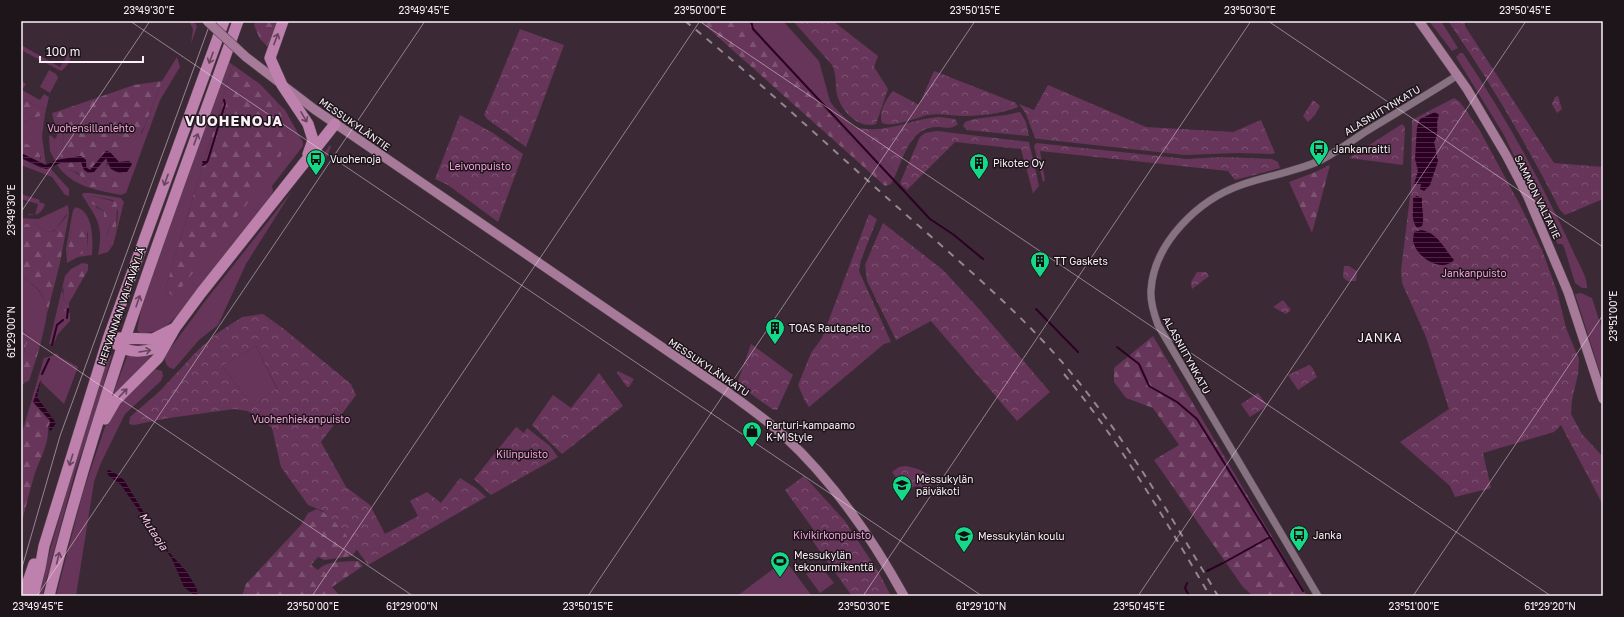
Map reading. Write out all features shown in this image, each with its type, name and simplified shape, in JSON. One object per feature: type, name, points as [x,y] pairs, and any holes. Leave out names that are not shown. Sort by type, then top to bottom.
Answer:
[{"type":"highway","name":"HERVANNAN VALTAVÄYLÄ","points":[[33,596],[44,546],[108,339],[224,21]]},
{"type":"highway","name":"HERVANNAN VALTAVÄYLÄ","points":[[49,596],[61,545],[122,348],[238,21]]},
{"type":"highway","points":[[283,21],[270,58],[282,85],[304,117],[311,134],[312,140],[303,166]]},
{"type":"highway","points":[[94,437],[116,400],[158,358],[175,328],[335,124]]},
{"type":"highway","points":[[108,339],[126,337],[138,340],[152,339],[175,328]]},
{"type":"highway","points":[[108,339],[122,348],[139,352],[149,351],[167,342]]},
{"type":"highway","points":[[23,596],[35,562],[44,546]]},
{"type":"main road","name":"MESSUKYLÄNTIE","points":[[207,21],[246,57],[282,85],[335,124],[455,206]]},
{"type":"main road","name":"SAMMON VALTATIE","points":[[1419,21],[1458,75],[1506,155],[1545,235],[1568,292],[1603,399]]},
{"type":"main road","name":"MESSUKYLÄNKATU","points":[[455,206],[744,404],[777,429],[808,460],[847,508],[878,552],[904,596]]},
{"type":"street","name":"ALASNIITYNKATU","points":[[1318,596],[1160,330],[1152,306],[1151,289],[1153,278],[1161,254],[1169,242],[1193,214],[1213,199],[1242,184],[1285,173],[1319,160],[1458,75]]},
{"type":"green space","points":[[189,21],[193,21],[197,26],[191,44],[193,29]]},
{"type":"green space","points":[[256,21],[276,21],[274,33],[267,46],[260,39],[254,25]]},
{"type":"green space","points":[[700,21],[748,21],[891,184],[885,186]]},
{"type":"green space","points":[[748,21],[783,21],[819,61],[830,101],[896,174],[891,184]]},
{"type":"green space","points":[[793,21],[833,21],[878,56],[874,67],[888,89],[876,124],[869,125],[857,122],[847,113],[837,95],[834,69],[832,65]]},
{"type":"green space","points":[[1429,21],[1441,21],[1458,48],[1452,51]]},
{"type":"green space","points":[[1448,21],[1465,21],[1465,26],[1554,163],[1603,167],[1603,199],[1565,215],[1560,210],[1507,114],[1479,67]]},
{"type":"green space","points":[[520,29],[564,45],[526,147],[487,119],[484,115]]},
{"type":"green space","points":[[21,45],[60,67],[72,48],[70,61],[61,71],[21,50]]},
{"type":"green space","points":[[1460,53],[1463,53],[1494,101],[1536,175],[1582,269],[1586,279],[1587,288],[1582,288],[1575,283],[1564,247],[1562,244],[1558,244],[1551,234],[1504,135],[1456,57]]},
{"type":"green space","points":[[177,57],[180,67],[160,100],[126,193],[121,195],[94,189],[78,183],[63,172],[57,165],[60,163],[66,168],[80,175],[86,183],[115,180],[106,172],[108,164],[113,171],[120,173],[129,168],[132,164],[129,161],[119,162],[107,151],[142,133],[162,81]]},
{"type":"green space","points":[[229,62],[233,65],[165,290],[174,297],[288,134],[277,102],[285,110],[303,142],[303,146],[272,186],[273,191],[269,201],[177,316],[162,330],[141,334],[137,330],[143,301]]},
{"type":"green space","points":[[233,65],[260,84],[277,102],[288,134],[278,164],[174,297],[165,290]]},
{"type":"green space","points":[[49,70],[56,74],[58,78],[50,93],[40,87]]},
{"type":"green space","points":[[934,71],[1016,103],[1018,107],[997,113],[982,115],[961,116],[931,114],[898,123],[882,123],[881,115],[885,102],[893,91],[919,105]]},
{"type":"green space","points":[[21,80],[26,84],[22,90],[40,100],[44,94],[49,97],[46,110],[21,99]]},
{"type":"green space","name":"Vuohensillanlehto","points":[[162,81],[139,137],[131,143],[106,151],[91,170],[87,169],[86,161],[80,156],[72,159],[59,160],[63,147],[64,134],[63,126],[56,122],[55,117],[59,111],[134,85]]},
{"type":"green space","points":[[1048,85],[1146,127],[1233,132],[1261,120],[1275,153],[1185,155],[1035,138],[1026,114],[1019,104],[1034,110]]},
{"type":"green space","points":[[1558,96],[1562,109],[1557,113],[1552,104],[1555,97]]},
{"type":"green space","name":"Jankanpuisto","points":[[1454,98],[1460,102],[1479,129],[1520,205],[1542,250],[1557,291],[1566,328],[1579,359],[1571,414],[1582,434],[1603,457],[1603,505],[1561,425],[1554,432],[1483,453],[1491,488],[1455,497],[1450,486],[1400,442],[1449,409],[1426,337],[1402,283],[1401,271],[1411,188],[1412,120]]},
{"type":"green space","points":[[21,99],[46,110],[45,114],[21,123]]},
{"type":"green space","points":[[1313,100],[1320,106],[1315,115],[1308,122],[1303,116]]},
{"type":"green space","points":[[59,111],[57,114],[62,125],[64,142],[59,160],[55,161],[50,151],[49,137],[50,135],[55,139],[57,136],[52,113]]},
{"type":"green space","points":[[1020,112],[1026,122],[1029,136],[967,130],[963,126],[965,122],[974,119]]},
{"type":"green space","points":[[45,114],[42,136],[46,165],[41,163],[41,157],[21,141],[21,123]]},
{"type":"green space","name":"Leivonpuisto","points":[[460,115],[493,133],[523,154],[498,222],[448,185],[435,179]]},
{"type":"green space","points":[[939,117],[955,119],[958,124],[949,128],[930,128],[916,135],[906,149],[896,174],[863,136],[852,126],[863,129],[885,128],[928,118]]},
{"type":"green space","points":[[1402,124],[1405,127],[1403,165],[1349,158]]},
{"type":"green space","points":[[937,131],[1029,142],[1039,186],[1033,193],[1021,149],[955,142],[907,190],[900,183],[920,137],[925,133]]},
{"type":"green space","points":[[21,141],[38,151],[41,158],[41,163],[21,153]]},
{"type":"green space","points":[[1036,143],[1187,159],[1223,157],[1272,159],[1278,162],[1280,168],[1235,180],[1228,171],[1040,151],[1045,180],[1043,182],[1034,146]]},
{"type":"green space","points":[[330,145],[331,146],[327,157],[317,172],[313,169]]},
{"type":"green space","points":[[21,158],[39,167],[47,169],[50,168],[69,189],[69,196],[65,195],[52,177],[21,165]]},
{"type":"green space","points":[[107,158],[106,172],[113,179],[126,183],[126,188],[123,192],[118,193],[90,187],[78,173],[64,168],[60,163],[82,162],[83,168],[88,173],[91,173]]},
{"type":"green space","points":[[1330,165],[1312,233],[1289,182]]},
{"type":"green space","points":[[292,191],[246,264],[218,325],[199,340],[174,369],[169,368],[164,357],[206,300]]},
{"type":"green space","points":[[83,193],[121,198],[124,202],[116,234],[118,212],[113,200],[92,196],[90,199],[97,208],[104,211],[111,223],[106,237],[109,247],[113,245],[108,252],[98,255],[100,245],[100,229],[82,195]]},
{"type":"green space","points":[[21,194],[40,200],[39,202],[45,204],[42,210],[35,215],[38,204],[21,199]]},
{"type":"green space","points":[[92,196],[117,202],[116,234],[113,245],[109,247],[104,244],[111,223],[104,220],[104,211],[91,203],[90,199]]},
{"type":"green space","points":[[68,205],[69,214],[66,215],[52,232],[46,231],[35,224],[21,224],[21,218],[38,219]]},
{"type":"green space","points":[[76,207],[82,210],[89,221],[92,235],[92,255],[78,257],[67,263],[66,249],[73,210]],"holes":[[[72,229],[88,233],[87,249],[85,253],[67,256]]]},
{"type":"green space","points":[[68,214],[60,263],[47,314],[45,301],[40,291],[21,276],[21,224],[35,224],[46,231],[53,232]]},
{"type":"green space","points":[[869,214],[877,219],[861,260],[859,271],[891,342],[884,344],[809,407],[798,385],[811,353],[822,338]]},
{"type":"green space","points":[[80,220],[87,225],[87,249],[85,253],[69,257],[67,256],[72,229]]},
{"type":"green space","points":[[883,223],[943,270],[979,309],[1050,392],[1017,421],[931,321],[896,340],[867,281],[865,265]]},
{"type":"green space","points":[[82,263],[88,264],[88,270],[86,268],[73,276],[62,290],[64,300],[60,304],[62,310],[70,313],[70,321],[58,334],[53,345],[49,344],[65,276],[71,269]]},
{"type":"green space","points":[[1344,266],[1349,266],[1357,271],[1356,281],[1347,281],[1343,277]]},
{"type":"green space","points":[[86,268],[88,270],[69,303],[64,300],[63,296],[63,290],[66,283],[69,277]]},
{"type":"green space","points":[[1197,272],[1206,272],[1209,276],[1192,289],[1191,282]]},
{"type":"green space","points":[[21,276],[40,293],[45,300],[46,308],[45,327],[39,350],[35,350],[29,355],[24,351],[30,335],[21,329]]},
{"type":"green space","points":[[1581,293],[1592,298],[1603,332],[1603,382],[1575,294]]},
{"type":"green space","points":[[64,300],[69,303],[69,309],[66,312],[62,310],[60,304]]},
{"type":"green space","points":[[1283,300],[1291,310],[1286,314],[1273,307]]},
{"type":"green space","name":"Vuohenhiekanpuisto","points":[[263,314],[284,329],[351,384],[356,395],[321,442],[346,487],[370,505],[385,534],[418,516],[410,501],[427,492],[441,503],[460,478],[476,488],[486,497],[368,565],[341,528],[323,511],[308,505],[281,467],[272,428],[263,419],[247,411],[234,409],[169,418],[134,425],[129,424],[130,417],[160,391],[197,351],[216,334],[242,317]],"holes":[[[256,346],[277,388],[252,406],[222,366]]]},
{"type":"green space","points":[[21,329],[30,335],[24,351],[29,355],[33,350],[39,350],[29,381],[25,382],[21,387]]},
{"type":"green space","points":[[1153,336],[1307,596],[1253,596],[1243,587],[1154,460],[1179,445],[1153,408],[1126,398],[1114,382],[1114,368]]},
{"type":"green space","points":[[751,344],[793,375],[777,410],[772,409],[737,384]]},
{"type":"green space","points":[[256,346],[277,389],[252,406],[222,366]]},
{"type":"green space","points":[[56,353],[60,357],[78,367],[64,404],[40,381],[21,446],[21,436],[44,358],[52,356]]},
{"type":"green space","points":[[112,354],[95,415],[75,472],[42,596],[37,596],[82,438],[107,360]]},
{"type":"green space","points":[[128,354],[155,357],[110,402]]},
{"type":"green space","points":[[1309,365],[1312,367],[1317,377],[1298,390],[1288,375]]},
{"type":"green space","points":[[155,369],[162,371],[163,376],[161,381],[125,414],[100,465],[94,482],[76,596],[56,596],[83,492],[105,427],[115,408]]},
{"type":"green space","points":[[618,371],[634,379],[629,387],[627,387],[617,373]]},
{"type":"green space","points":[[599,373],[623,406],[562,454],[532,425],[553,395],[571,408]]},
{"type":"green space","points":[[1258,393],[1267,406],[1250,417],[1241,404]]},
{"type":"green space","points":[[33,402],[51,423],[48,426],[43,454],[36,470],[21,525],[21,443]]},
{"type":"green space","name":"Kilinpuisto","points":[[516,427],[524,433],[527,428],[550,446],[558,457],[491,495],[474,479]]},
{"type":"green space","points":[[906,466],[918,469],[935,478],[929,489],[917,486],[905,489],[892,472],[899,467]]},
{"type":"green space","name":"Kivikirkonpuisto","points":[[804,476],[845,521],[879,573],[891,596],[852,596],[809,536],[813,529],[785,490]]},
{"type":"green space","points":[[317,509],[329,516],[334,521],[357,549],[352,556],[325,560],[318,557],[311,565],[318,570],[331,563],[358,561],[363,566],[332,587],[340,596],[242,596],[246,584],[301,525],[308,513]]},
{"type":"green space","name":"Messukylän tekonurmikenttä","points":[[785,560],[812,596],[737,596]]},
{"type":"green space","points":[[819,564],[834,583],[820,593],[806,574]]},
{"type":"water","points":[[1435,112],[1439,115],[1437,122],[1437,136],[1434,142],[1438,161],[1430,185],[1424,191],[1420,189],[1421,184],[1414,184],[1418,171],[1415,159],[1417,127],[1420,119]]},
{"type":"water","points":[[106,151],[110,152],[119,162],[129,161],[132,164],[127,172],[118,172],[111,169],[106,158],[94,172],[89,173],[84,170],[81,162],[60,163],[46,169],[21,158],[21,153],[46,165],[56,160],[81,156],[86,160],[86,167],[90,170]]},
{"type":"water","points":[[1417,196],[1422,198],[1423,220],[1422,226],[1417,228],[1413,214],[1413,198]]},
{"type":"water","points":[[1422,230],[1437,238],[1454,260],[1449,264],[1443,265],[1425,259],[1413,243],[1414,232]]},
{"type":"water","points":[[41,379],[37,397],[56,423],[51,431],[49,429],[50,420],[33,402]]},
{"type":"water","name":"Mutaoja","points":[[109,470],[124,480],[167,550],[187,572],[197,589],[197,594],[200,596],[195,596],[184,587],[172,559],[121,485],[108,475],[107,471]]},
{"type":"waterway","points":[[751,21],[753,29],[930,219],[954,235],[983,259]]},
{"type":"waterway","name":"Vuohenoja","points":[[203,162],[207,162],[208,160],[225,104],[224,100]]},
{"type":"waterway","name":"Vuohenoja","points":[[203,165],[207,162]]},
{"type":"waterway","points":[[67,318],[68,309]]},
{"type":"waterway","points":[[1036,309],[1078,352]]},
{"type":"waterway","points":[[52,345],[57,325],[63,320]]},
{"type":"waterway","points":[[1117,347],[1139,364],[1149,386],[1177,402],[1197,419],[1270,537],[1225,562]]},
{"type":"waterway","points":[[42,374],[49,359]]},
{"type":"waterway","points":[[1270,537],[1303,591]]},
{"type":"waterway","points":[[1207,571],[1223,563]]},
{"type":"waterway","points":[[1187,583],[1185,588],[1189,596]]},
{"type":"tram line","points":[[21,571],[60,436],[211,21]]},
{"type":"railway","points":[[685,21],[765,88],[966,267],[1012,310],[1057,356],[1097,405],[1134,458],[1218,596]]},
{"type":"railway","points":[[1064,374],[1105,427],[1142,482],[1210,596]]},
{"type":"place","name":"Jankanraitti","points":[[1319,166]]},
{"type":"place","name":"Vuohenoja","points":[[316,176]]},
{"type":"place","name":"Pikotec Oy","points":[[979,180]]},
{"type":"place","name":"TT Gaskets","points":[[1040,278]]},
{"type":"place","name":"TOAS Rautapelto","points":[[775,345]]},
{"type":"place","name":"Parturi-kampaamo K-M Style","points":[[752,448]]},
{"type":"place","name":"Messukylän päiväkoti","points":[[902,502]]},
{"type":"place","name":"Janka","points":[[1299,552]]},
{"type":"place","name":"Messukylän koulu","points":[[964,553]]},
{"type":"place","name":"Messukylän tekonurmikenttä","points":[[780,578]]},
{"type":"district","name":"VUOHENOJA","points":[[234,120]]},
{"type":"district","name":"JANKA","points":[[1380,337]]}]
